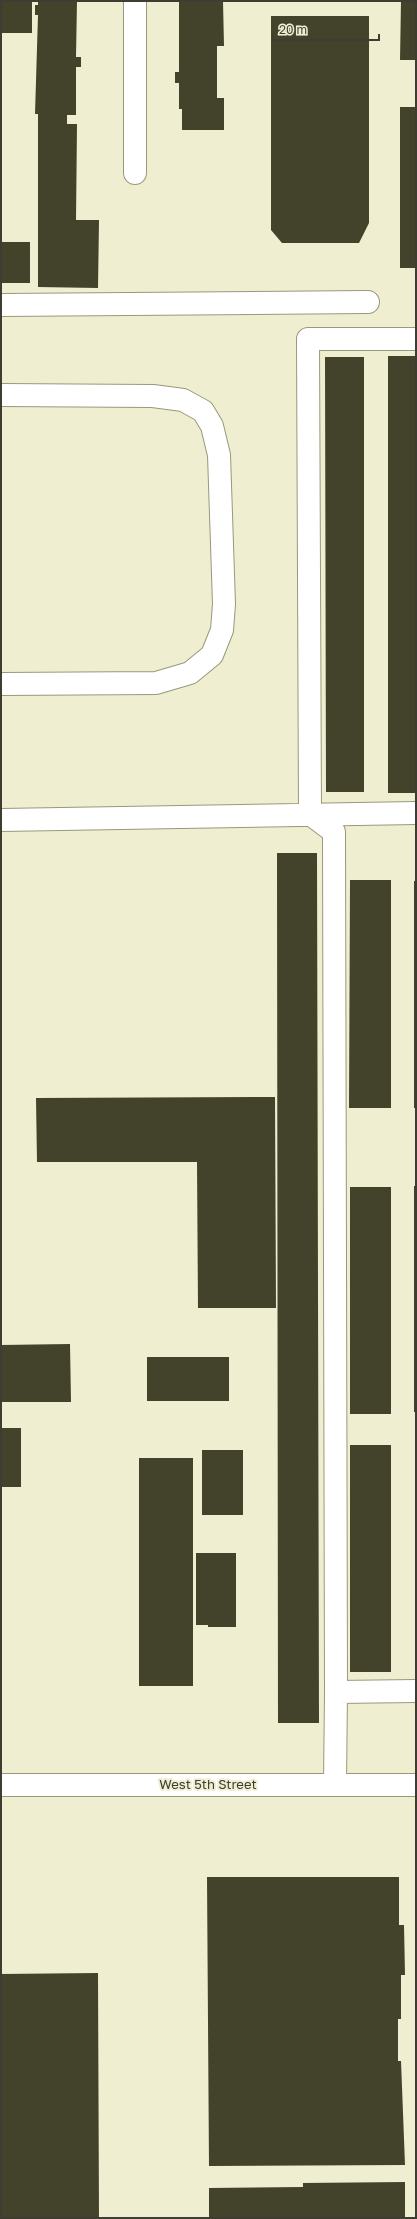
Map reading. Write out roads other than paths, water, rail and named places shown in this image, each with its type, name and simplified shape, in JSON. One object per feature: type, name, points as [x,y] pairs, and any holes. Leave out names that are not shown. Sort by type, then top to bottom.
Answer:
[{"type":"street","points":[[135,1],[135,173]]},
{"type":"street","points":[[1,305],[368,302]]},
{"type":"street","points":[[310,814],[308,339],[416,339]]},
{"type":"street","points":[[1,395],[153,396],[183,400],[203,411],[212,426],[219,455],[224,604],[222,630],[212,655],[190,673],[156,683],[1,684]]},
{"type":"street","points":[[1,820],[416,813]]},
{"type":"street","points":[[310,814],[334,832],[335,1785]]},
{"type":"street","points":[[336,1692],[416,1691]]},
{"type":"street","name":"West 5th Street","points":[[1,1785],[416,1785]]}]
